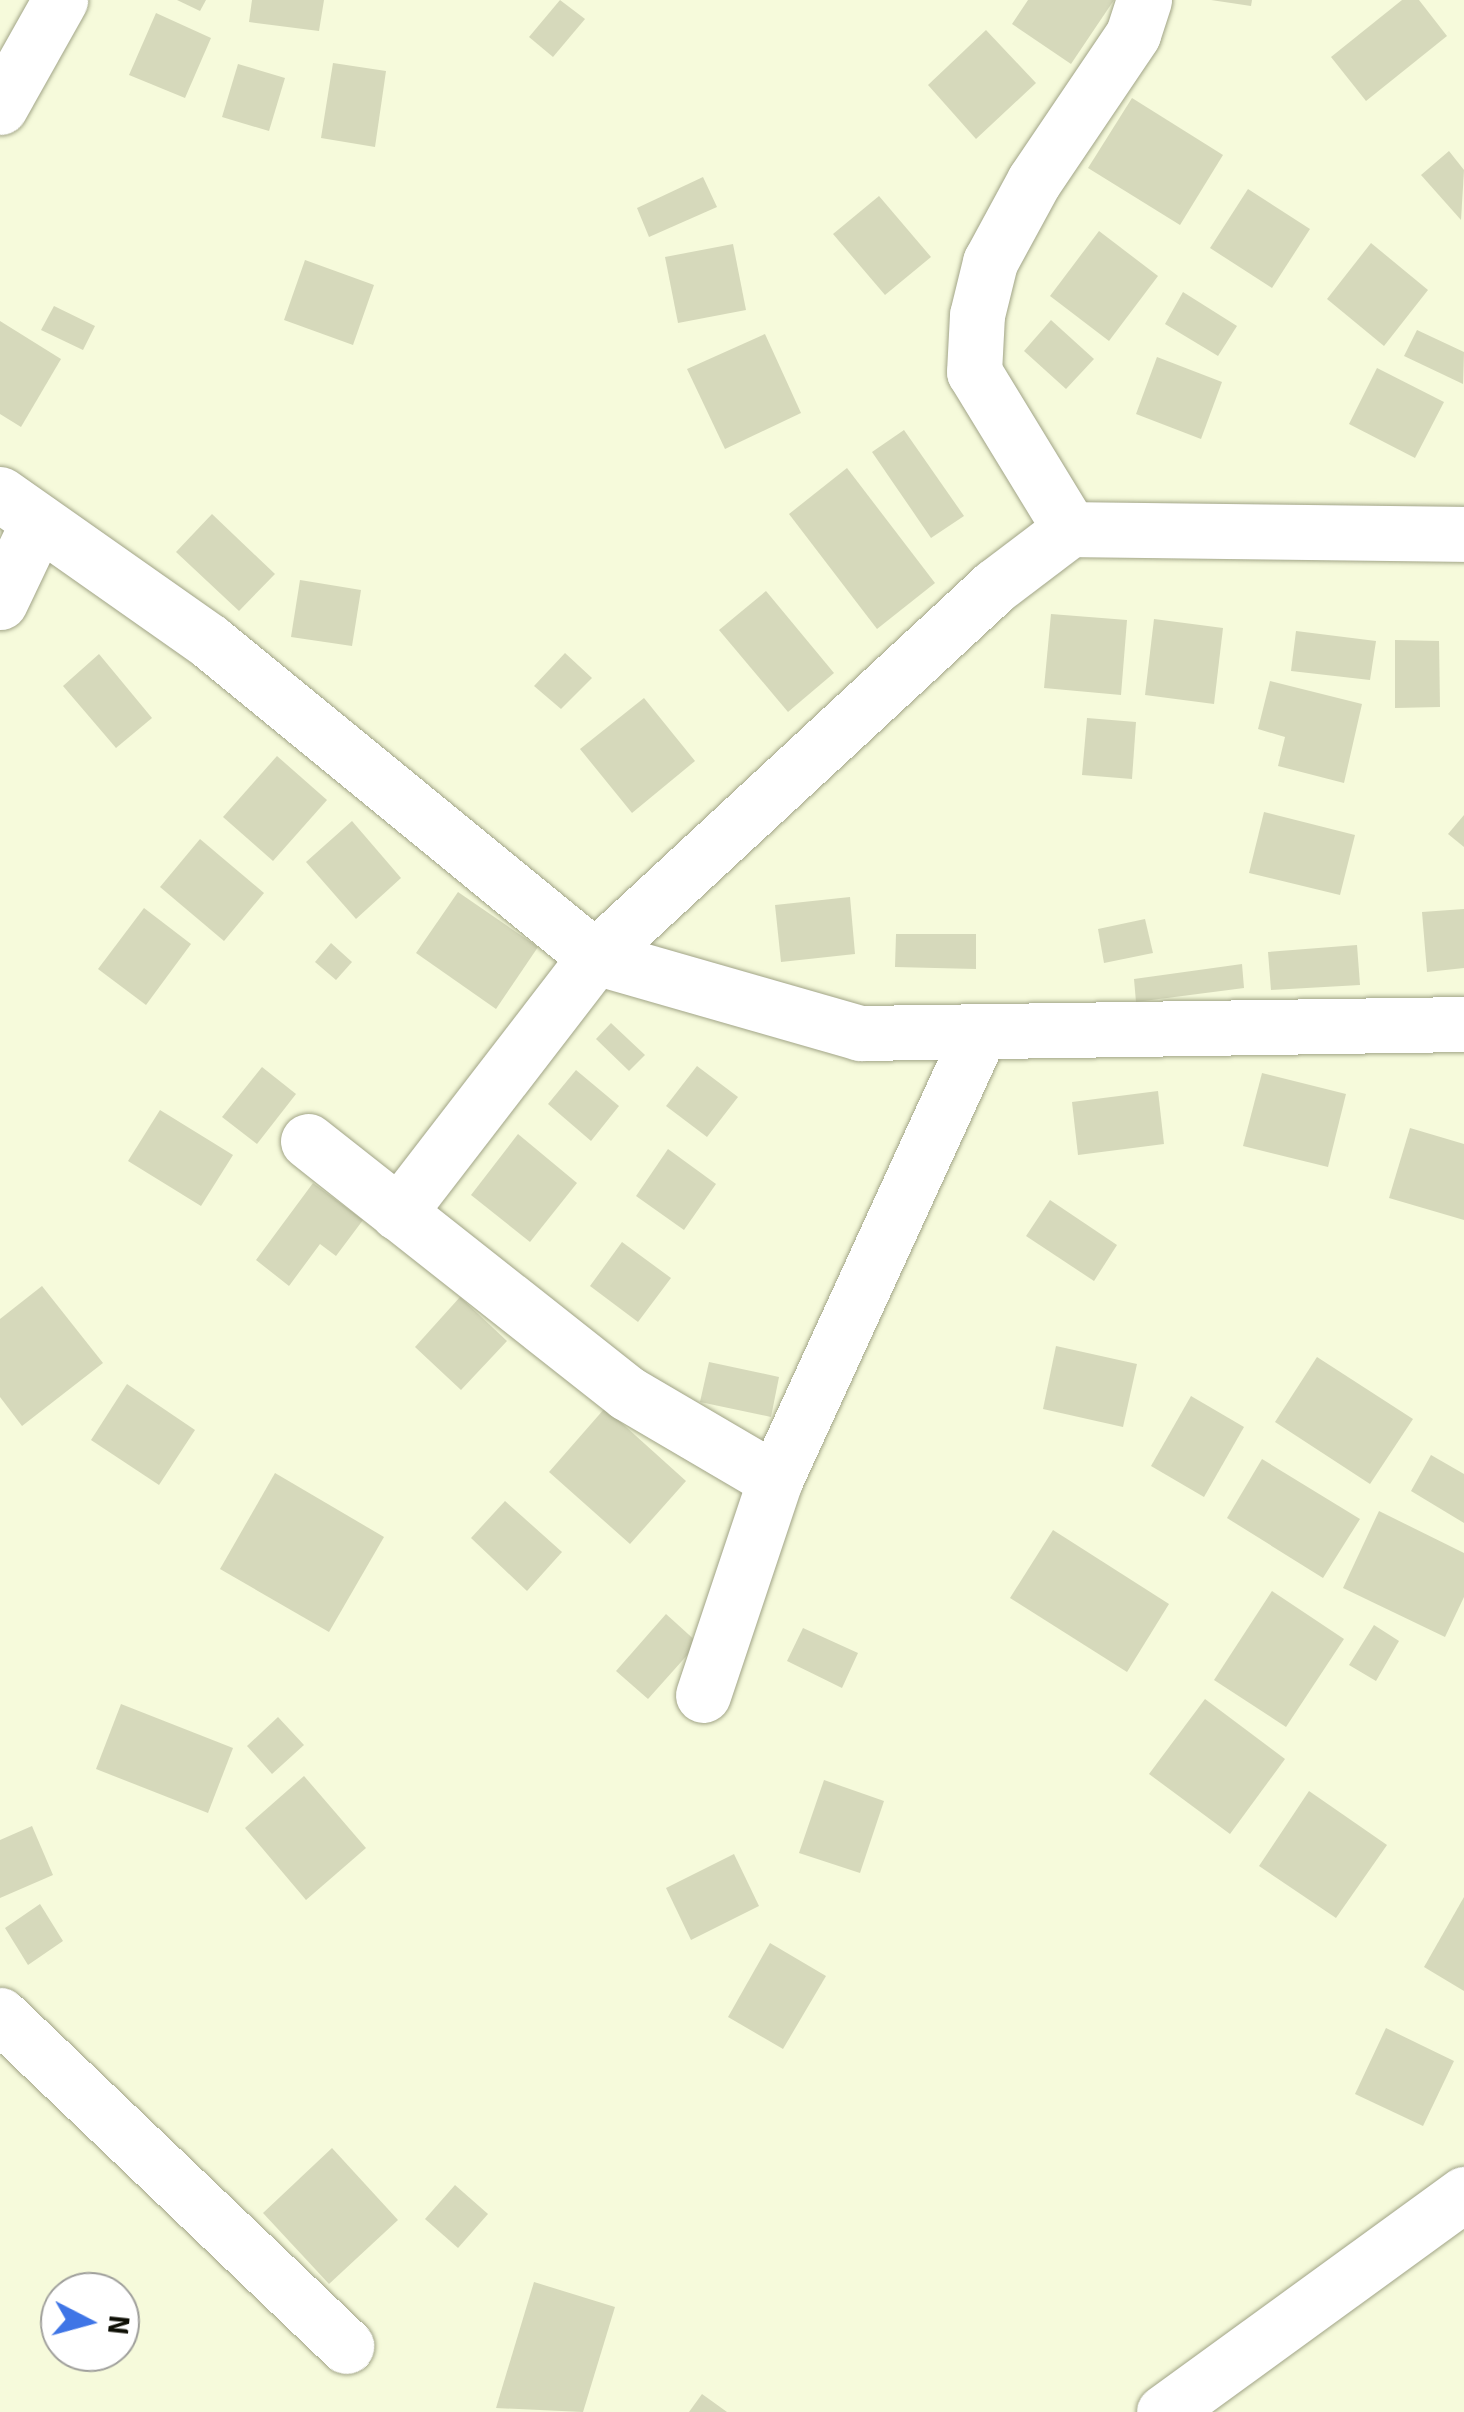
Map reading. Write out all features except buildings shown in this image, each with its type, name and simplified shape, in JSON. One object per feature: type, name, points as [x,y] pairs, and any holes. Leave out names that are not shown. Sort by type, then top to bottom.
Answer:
[{"type":"street","points":[[0,107],[60,0]]},
{"type":"street","points":[[1070,530],[974,372],[977,315],[990,262],[1034,181],[1133,34],[1144,0]]},
{"type":"street","points":[[0,602],[19,508],[209,641],[595,956],[860,1033],[1464,1024]]},
{"type":"street","points":[[398,1212],[595,956],[995,586],[1070,530],[1464,534]]},
{"type":"street","points":[[703,1695],[775,1480],[979,1034]]},
{"type":"street","points":[[308,1141],[627,1394],[775,1480]]},
{"type":"street","points":[[0,2015],[346,2346]]},
{"type":"street","points":[[1164,2412],[1464,2194]]}]
